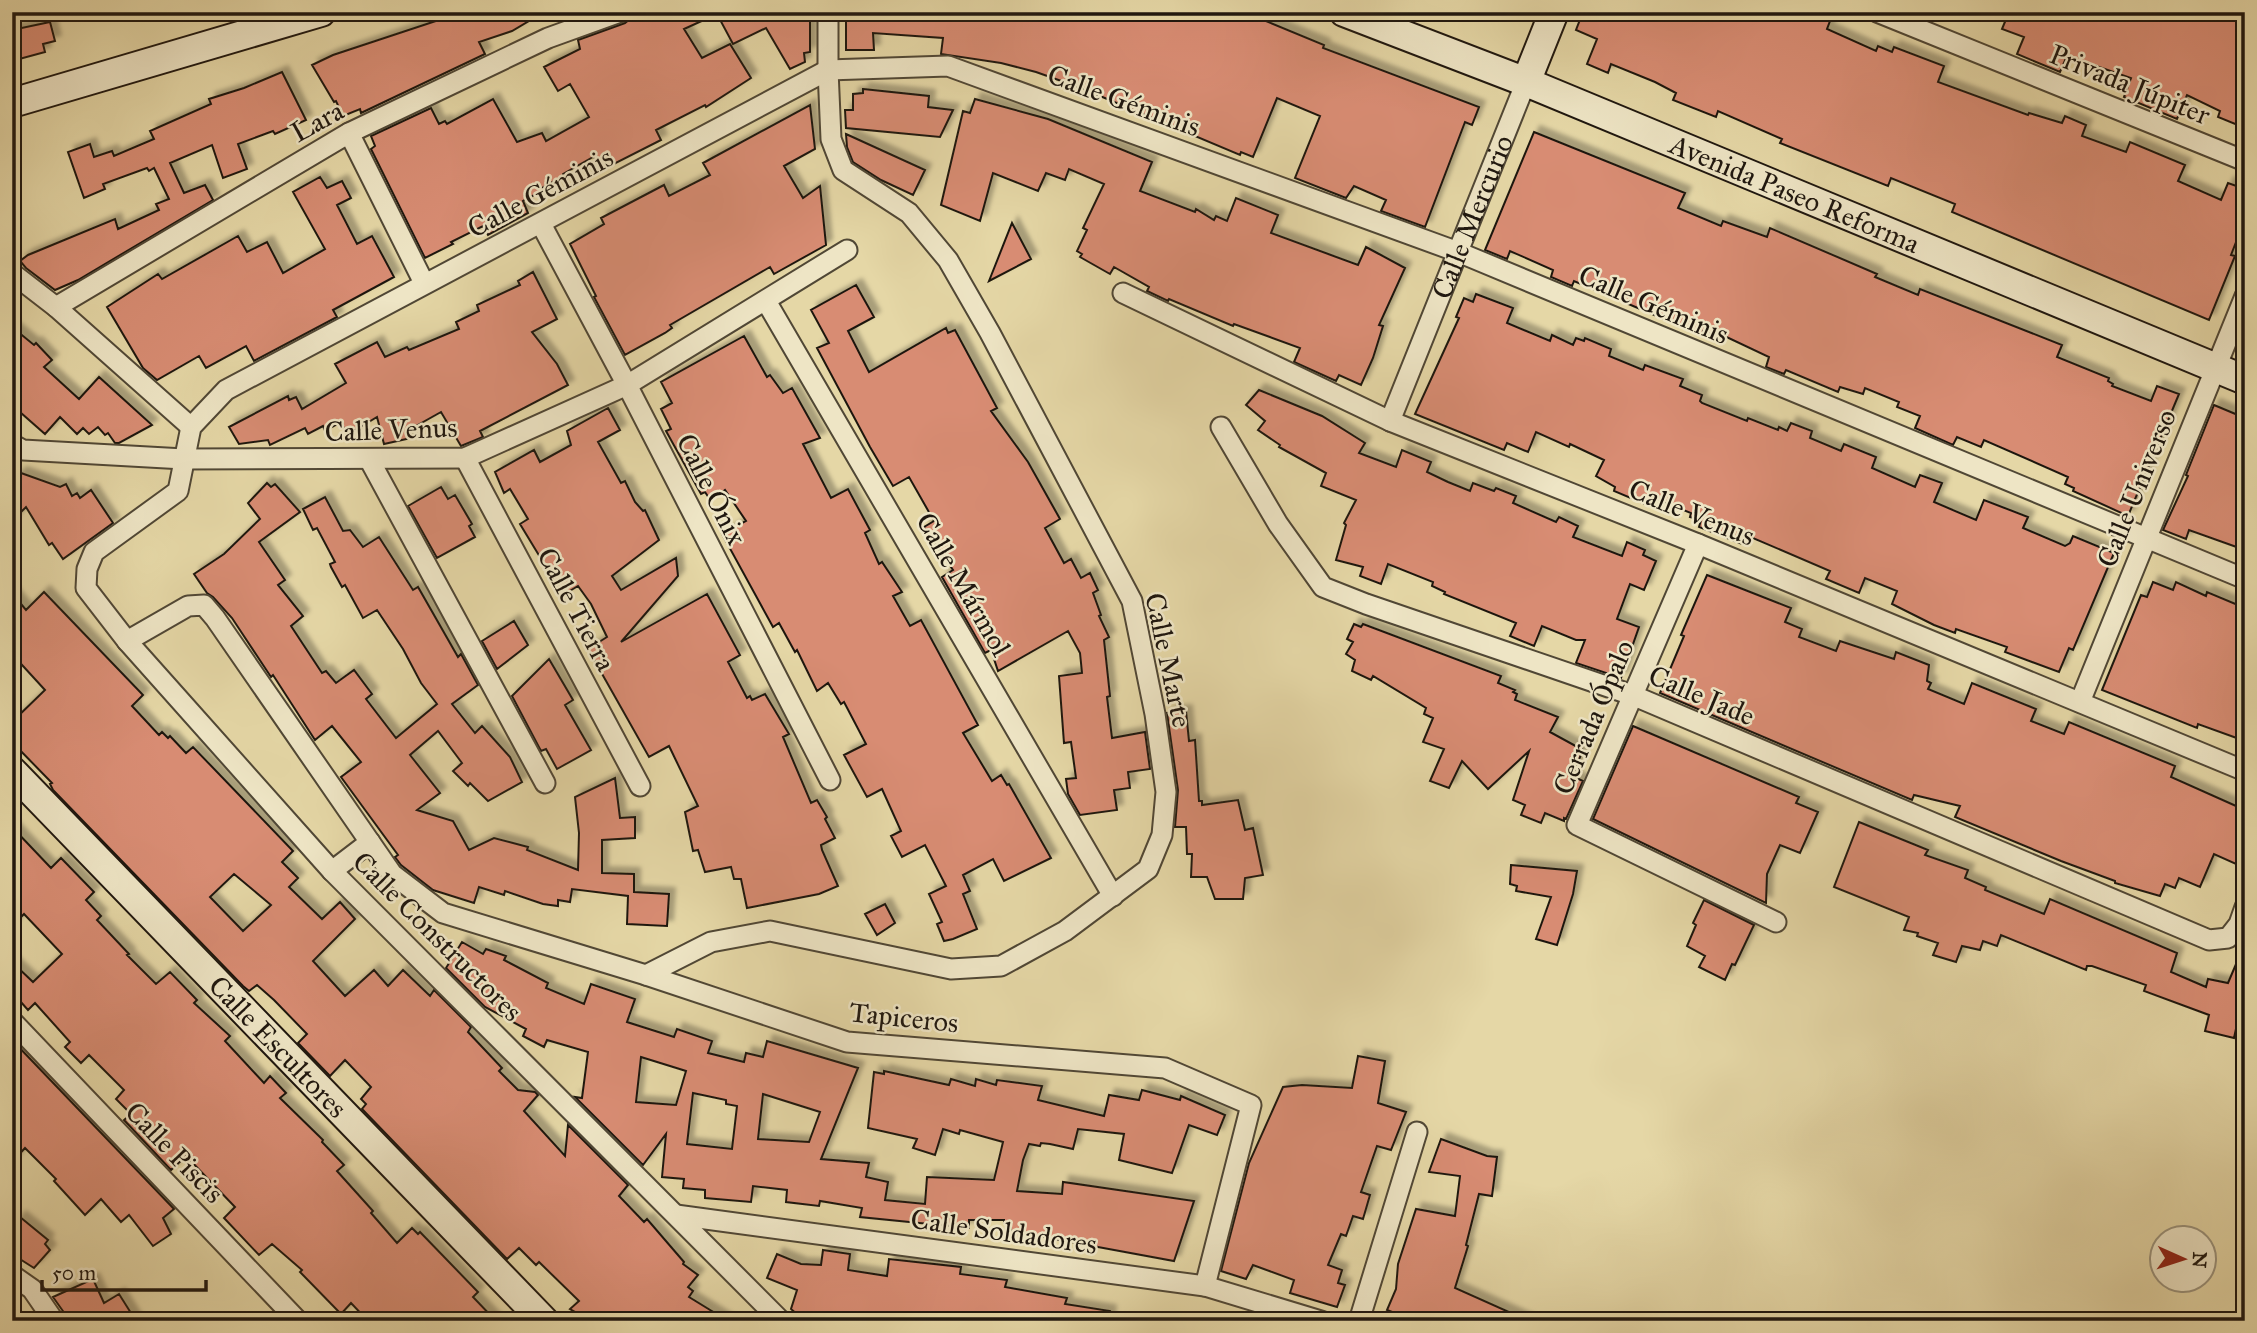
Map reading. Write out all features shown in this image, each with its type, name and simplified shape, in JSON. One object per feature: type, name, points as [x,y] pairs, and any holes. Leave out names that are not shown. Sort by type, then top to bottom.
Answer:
[{"type":"main road","points":[[12,103],[321,12]]},
{"type":"main road","name":"Avenida Paseo Reforma","points":[[1345,12],[1526,82],[2245,380]]},
{"type":"main road","name":"Calle Mercurio","points":[[1526,82],[1554,12]]},
{"type":"main road","name":"Calle Escultores","points":[[12,771],[544,1321]]},
{"type":"street","name":"Lara","points":[[56,307],[349,133],[548,38],[620,12]]},
{"type":"street","name":"Calle Marte","points":[[646,975],[711,942],[770,931],[951,969],[1001,966],[1065,931],[1148,869],[1161,835],[1166,792],[1155,714],[1132,601],[990,333],[948,260],[909,213],[843,170],[831,139],[828,12]]},
{"type":"street","name":"Privada Júpiter","points":[[1877,12],[2245,161]]},
{"type":"street","name":"Calle Géminis","points":[[191,427],[226,390],[828,70],[948,66],[1458,252],[2245,579]]},
{"type":"street","name":"Calle Mercurio","points":[[1390,421],[1526,82]]},
{"type":"street","points":[[349,133],[424,283]]},
{"type":"street","name":"Calle Ónix","points":[[541,224],[627,384],[830,780]]},
{"type":"street","name":"Calle Venus","points":[[12,444],[23,450],[184,459],[465,458],[627,384],[847,250]]},
{"type":"street","points":[[12,273],[56,307],[191,427],[184,459]]},
{"type":"street","name":"Calle Venus","points":[[1123,293],[1390,421],[1699,544],[2245,771]]},
{"type":"street","name":"Calle Universo","points":[[2080,702],[2245,296]]},
{"type":"street","name":"Calle Mármol","points":[[766,301],[1113,896]]},
{"type":"street","name":"Calle Jade","points":[[1221,427],[1278,524],[1323,587],[1632,695],[2209,940],[2228,939],[2239,924],[2245,907]]},
{"type":"street","name":"Calle Tierra","points":[[465,458],[640,786]]},
{"type":"street","name":"Calle Constructores","points":[[184,459],[178,491],[94,552],[87,569],[86,588],[127,641],[332,871],[781,1321]]},
{"type":"street","points":[[369,459],[545,783]]},
{"type":"street","name":"Cerrada Ópalo","points":[[1699,544],[1577,825],[1776,922]]},
{"type":"street","name":"Tapiceros","points":[[127,641],[188,606],[204,606],[215,618],[392,874],[443,913],[646,975],[847,1042],[1165,1068],[1251,1105],[1205,1286]]},
{"type":"street","points":[[332,871],[370,842]]},
{"type":"street","name":"Calle Piscis","points":[[12,1021],[298,1321]]},
{"type":"street","points":[[1359,1321],[1417,1132]]},
{"type":"street","name":"Calle Soldadores","points":[[676,1215],[1205,1286],[1321,1321]]},
{"type":"street","points":[[12,1275],[32,1289],[54,1321]]},
{"type":"building","points":[[463,12],[544,12],[512,31],[479,42],[485,54],[361,113],[360,109],[343,116],[312,65],[333,55]]},
{"type":"building","points":[[632,12],[810,12],[810,52],[804,53],[805,62],[790,69],[766,28],[733,44],[717,14],[684,29],[702,58],[730,44],[751,78],[706,107],[705,105],[656,130],[661,140],[602,170],[593,157],[523,201],[528,213],[488,235],[483,226],[425,258],[371,149],[375,146],[371,136],[431,108],[439,124],[445,121],[447,124],[493,99],[517,142],[542,133],[546,141],[589,117],[570,84],[558,91],[544,67],[580,49],[578,40],[625,23]]},
{"type":"building","points":[[846,12],[1244,12],[1324,45],[1323,48],[1479,107],[1472,125],[1465,122],[1425,227],[1381,211],[1386,200],[1354,186],[1346,198],[1295,178],[1320,116],[1277,98],[1253,157],[1241,152],[1240,155],[1081,88],[1036,72],[1001,63],[941,54],[943,38],[873,33],[874,50],[846,50]]},
{"type":"building","points":[[1583,12],[1810,12],[1830,21],[1827,29],[1876,51],[1878,46],[1892,52],[1894,47],[1944,66],[1938,82],[2028,115],[2029,113],[2062,123],[2065,116],[2086,125],[2082,136],[2126,152],[2130,142],[2185,165],[2178,181],[2221,200],[2228,183],[2245,189],[2245,219],[2231,255],[2235,256],[2209,320],[1952,212],[1955,204],[1891,178],[1888,186],[1780,143],[1782,139],[1718,111],[1716,117],[1673,100],[1676,93],[1611,64],[1608,73],[1587,64],[1597,39],[1576,30]]},
{"type":"building","points":[[2009,12],[2233,12],[2245,16],[2245,128],[2218,117],[2220,111],[2187,95],[2177,119],[2124,97],[2131,78],[2066,58],[2060,72],[2017,54],[2024,37],[2002,29]]},
{"type":"building","points":[[50,22],[55,41],[43,44],[45,52],[12,61],[12,30]]},
{"type":"building","points":[[282,72],[306,120],[275,134],[273,131],[238,144],[247,169],[223,178],[212,145],[170,163],[184,193],[205,185],[213,200],[78,280],[55,290],[20,261],[28,255],[115,219],[118,229],[159,210],[156,204],[169,199],[154,168],[103,184],[105,189],[84,198],[68,152],[90,144],[94,157],[112,151],[114,156],[154,139],[150,131],[211,104],[209,99]]},
{"type":"building","points":[[863,89],[929,96],[928,107],[953,110],[940,137],[846,128],[845,110],[853,110],[853,94],[863,93]]},
{"type":"building","points":[[975,99],[1048,119],[1152,162],[1140,191],[1195,212],[1196,209],[1214,220],[1216,216],[1227,221],[1236,198],[1278,215],[1271,233],[1358,265],[1366,247],[1405,268],[1379,325],[1383,326],[1361,385],[1339,375],[1336,381],[1294,362],[1300,348],[1234,324],[1233,326],[1169,299],[1168,301],[1147,291],[1149,287],[1114,267],[1110,274],[1080,257],[1082,254],[1077,251],[1087,230],[1083,228],[1104,184],[1069,169],[1065,180],[1046,173],[1038,191],[993,173],[980,221],[941,205],[963,111],[970,113]]},
{"type":"building","points":[[810,105],[815,149],[784,166],[803,198],[820,186],[826,245],[774,274],[770,267],[670,325],[672,328],[665,333],[625,355],[570,244],[604,224],[601,218],[664,185],[669,196],[710,175],[703,163]]},
{"type":"building","points":[[1534,132],[1685,193],[1678,208],[1721,226],[1723,221],[1767,237],[1770,228],[1877,274],[1875,277],[1918,295],[1920,289],[2062,345],[2057,357],[2109,378],[2112,386],[2151,401],[2157,386],[2179,394],[2128,516],[2073,491],[2074,488],[2065,484],[2068,477],[1984,440],[1981,447],[1957,437],[1953,445],[1915,428],[1920,416],[1897,407],[1899,402],[1865,388],[1863,394],[1840,387],[1838,392],[1786,370],[1784,374],[1766,367],[1769,357],[1716,332],[1713,335],[1703,331],[1702,335],[1574,281],[1572,286],[1551,277],[1553,270],[1510,251],[1507,259],[1485,250]]},
{"type":"building","points":[[846,134],[925,170],[913,195],[881,180],[853,162],[847,147]]},
{"type":"building","points":[[320,177],[327,188],[342,181],[351,198],[337,205],[357,244],[372,236],[394,277],[333,310],[337,317],[254,361],[246,346],[206,368],[199,356],[157,380],[143,368],[107,307],[158,274],[162,279],[238,236],[247,252],[267,242],[283,273],[325,249],[293,192]]},
{"type":"building","points":[[1012,223],[1031,259],[989,281]]},
{"type":"building","points":[[533,272],[557,319],[532,332],[557,364],[568,385],[480,431],[483,437],[461,446],[441,412],[409,430],[411,438],[384,444],[377,417],[347,435],[341,422],[325,431],[323,426],[308,434],[305,428],[270,445],[268,440],[239,444],[229,427],[288,396],[289,400],[296,397],[302,409],[346,383],[335,364],[377,342],[385,357],[459,329],[456,322],[479,311],[477,305],[520,285],[518,281]]},
{"type":"building","points":[[856,285],[874,317],[848,331],[869,372],[946,328],[948,333],[955,330],[997,408],[991,411],[1028,462],[1060,519],[1045,528],[1064,563],[1071,559],[1081,578],[1090,573],[1098,590],[1093,593],[1101,615],[1099,616],[1109,637],[1104,640],[1112,738],[1145,732],[1150,769],[1128,772],[1130,788],[1114,790],[1117,810],[1080,815],[1068,794],[1066,779],[1076,778],[1071,742],[1064,743],[1059,676],[1082,673],[1080,653],[1068,631],[998,671],[991,650],[985,653],[942,577],[953,570],[924,527],[934,521],[909,477],[893,486],[817,348],[829,343],[811,310]]},
{"type":"building","points":[[1476,294],[1513,308],[1507,323],[1550,341],[1552,335],[1573,345],[1576,338],[1584,341],[1585,338],[1611,349],[1609,356],[1643,370],[1645,365],[1683,379],[1680,386],[1702,395],[1702,403],[1778,430],[1779,427],[1787,431],[1791,423],[1812,431],[1810,438],[1841,451],[1844,444],[1876,457],[1872,468],[1915,487],[1920,475],[1942,483],[1934,502],[1976,520],[1984,500],[2028,517],[2023,528],[2065,546],[2073,536],[2114,553],[2073,650],[2069,648],[2059,672],[2005,652],[2007,647],[1956,629],[1955,633],[1934,625],[1892,604],[1897,591],[1865,578],[1859,593],[1826,579],[1830,571],[1746,535],[1742,544],[1699,527],[1701,520],[1690,517],[1691,513],[1656,499],[1652,507],[1614,491],[1615,487],[1596,476],[1604,460],[1570,444],[1569,447],[1536,432],[1528,452],[1507,443],[1504,450],[1415,414],[1459,318],[1456,317],[1464,298],[1473,302]]},
{"type":"building","points":[[12,327],[34,345],[36,343],[52,360],[44,367],[79,399],[99,377],[152,425],[115,443],[108,433],[105,435],[98,427],[89,434],[83,428],[77,434],[60,417],[45,434],[12,405]]},
{"type":"building","points":[[744,336],[767,377],[770,375],[783,393],[792,388],[820,438],[803,444],[831,498],[848,489],[870,530],[865,533],[879,564],[882,562],[902,592],[893,596],[910,626],[921,620],[978,725],[963,733],[992,781],[1001,775],[1007,785],[1009,784],[1051,858],[1004,881],[993,859],[963,875],[970,891],[963,894],[977,929],[953,939],[944,941],[937,924],[942,922],[929,894],[946,886],[925,845],[902,857],[891,836],[901,831],[882,789],[867,797],[844,755],[866,744],[844,702],[841,704],[828,683],[817,691],[797,650],[795,652],[779,623],[773,627],[722,534],[746,521],[725,490],[711,501],[705,492],[701,494],[666,431],[671,429],[661,409],[672,403],[661,382]]},
{"type":"building","points":[[1259,390],[1322,416],[1365,443],[1359,453],[1396,467],[1402,450],[1431,462],[1427,472],[1448,482],[1470,491],[1473,483],[1494,491],[1496,488],[1516,496],[1513,503],[1556,522],[1559,517],[1578,526],[1573,537],[1622,556],[1627,542],[1645,550],[1643,555],[1656,561],[1644,590],[1630,584],[1617,619],[1639,627],[1621,678],[1576,663],[1585,640],[1576,640],[1542,626],[1534,646],[1510,636],[1516,623],[1444,594],[1445,592],[1432,586],[1433,582],[1388,564],[1381,584],[1360,576],[1363,567],[1336,560],[1346,525],[1344,523],[1356,500],[1321,486],[1326,473],[1279,447],[1280,445],[1258,430],[1265,421],[1246,405]]},
{"type":"building","points":[[2214,405],[2245,418],[2245,550],[2189,530],[2186,539],[2163,530],[2188,476],[2186,475]]},
{"type":"building","points":[[608,408],[620,430],[598,442],[621,483],[625,481],[635,502],[645,510],[659,540],[612,576],[621,590],[676,558],[678,576],[621,642],[707,594],[740,655],[728,662],[747,698],[750,696],[752,700],[765,694],[789,734],[783,737],[811,803],[817,800],[827,817],[825,819],[835,838],[821,845],[838,886],[819,894],[747,908],[741,879],[734,879],[731,867],[705,872],[698,850],[693,851],[685,812],[698,806],[669,746],[649,757],[588,649],[607,637],[591,604],[578,586],[563,595],[520,524],[528,519],[510,489],[504,493],[495,472],[534,450],[540,462],[571,445],[567,431]]},
{"type":"building","points":[[21,473],[60,487],[66,484],[72,496],[77,493],[80,498],[91,490],[113,523],[63,559],[52,543],[49,545],[26,507],[12,521],[12,481]]},
{"type":"building","points":[[267,483],[271,487],[275,484],[300,512],[259,542],[285,580],[278,585],[303,616],[291,626],[322,673],[326,671],[336,683],[354,670],[372,694],[366,699],[396,738],[437,704],[421,683],[403,649],[377,610],[363,618],[345,585],[342,587],[331,567],[330,564],[335,562],[317,528],[313,530],[303,509],[325,497],[343,531],[350,530],[363,547],[379,537],[413,590],[418,587],[458,657],[461,654],[478,685],[452,704],[475,733],[482,726],[510,757],[522,782],[488,801],[453,771],[462,763],[438,731],[410,755],[440,793],[417,810],[453,821],[469,850],[494,838],[528,847],[527,850],[578,870],[579,833],[575,797],[615,778],[620,818],[635,817],[635,838],[602,840],[602,873],[634,874],[634,892],[669,894],[667,926],[627,924],[628,896],[572,889],[570,902],[558,900],[558,906],[543,904],[505,891],[504,895],[479,887],[474,903],[433,890],[401,865],[395,857],[398,855],[341,777],[361,762],[332,726],[315,740],[232,618],[207,593],[194,574],[224,554],[260,519],[248,503]]},
{"type":"building","points":[[441,487],[448,499],[455,495],[472,524],[469,526],[475,537],[437,558],[408,506]]},
{"type":"building","points":[[1707,575],[1791,608],[1785,622],[1802,629],[1799,637],[1836,651],[1840,641],[1894,659],[1896,652],[1929,665],[1927,681],[1931,683],[1928,689],[1964,704],[1972,683],[2036,709],[2031,721],[2064,734],[2069,722],[2175,766],[2171,777],[2245,810],[2245,843],[2236,864],[2214,854],[2200,887],[2179,878],[2175,888],[2165,884],[2160,896],[2115,883],[1955,817],[1960,806],[1914,795],[1912,800],[1660,693]]},
{"type":"building","points":[[2153,582],[2173,590],[2176,582],[2206,596],[2207,592],[2245,608],[2245,703],[2238,719],[2245,721],[2245,741],[2198,724],[2197,728],[2102,690],[2141,595],[2147,597]]},
{"type":"building","points":[[44,592],[143,695],[132,706],[159,735],[162,732],[168,738],[170,736],[186,753],[193,747],[293,851],[282,862],[298,878],[289,887],[322,919],[340,902],[355,919],[313,961],[345,996],[374,970],[388,986],[403,970],[430,996],[434,990],[471,1027],[468,1032],[502,1068],[499,1071],[518,1090],[535,1092],[538,1095],[524,1111],[565,1156],[568,1125],[628,1185],[619,1196],[644,1222],[647,1219],[683,1264],[698,1275],[688,1287],[693,1291],[689,1297],[728,1321],[591,1321],[570,1309],[579,1301],[539,1262],[536,1265],[519,1248],[507,1259],[362,1109],[366,1104],[361,1099],[371,1087],[345,1060],[330,1076],[298,1043],[307,1034],[257,985],[249,991],[243,986],[53,790],[50,784],[52,783],[12,742],[12,722],[45,690],[12,654],[12,593],[26,610]],"holes":[[[234,874],[271,905],[243,931],[210,897]]]},
{"type":"building","points":[[514,621],[528,645],[497,669],[482,641]]},
{"type":"building","points":[[1354,624],[1361,627],[1363,624],[1501,676],[1498,683],[1515,690],[1515,700],[1558,717],[1550,732],[1583,750],[1572,776],[1583,781],[1566,819],[1564,818],[1564,821],[1545,813],[1541,823],[1521,815],[1525,805],[1513,800],[1529,751],[1488,789],[1462,761],[1449,788],[1430,781],[1444,749],[1423,742],[1433,718],[1424,714],[1426,708],[1373,676],[1371,680],[1352,671],[1355,660],[1346,654],[1353,642],[1347,639]]},
{"type":"building","points":[[549,659],[573,700],[565,705],[591,750],[557,769],[546,749],[541,751],[512,696]]},
{"type":"building","points":[[1186,711],[1189,741],[1195,740],[1199,801],[1202,801],[1202,805],[1238,800],[1245,830],[1253,828],[1263,875],[1245,878],[1243,899],[1215,899],[1207,877],[1191,877],[1192,854],[1187,854],[1186,827],[1175,827],[1178,790],[1167,713]]},
{"type":"building","points":[[1633,726],[1799,797],[1796,803],[1818,812],[1800,853],[1780,845],[1767,874],[1766,903],[1593,819]]},
{"type":"building","points":[[1859,822],[1928,850],[1925,855],[1968,870],[1965,878],[1986,887],[1985,890],[2044,914],[2050,899],[2177,953],[2171,972],[2206,987],[2208,979],[2228,983],[2245,943],[2245,987],[2234,1038],[2205,1031],[2209,1015],[2144,991],[2146,985],[2092,966],[2087,966],[2086,970],[2001,935],[1997,946],[1983,941],[1980,950],[1962,946],[1956,962],[1933,955],[1938,943],[1917,936],[1918,933],[1904,930],[1909,917],[1834,887]]},
{"type":"building","points":[[12,827],[51,868],[61,858],[94,892],[86,900],[101,916],[97,920],[156,984],[170,972],[197,1000],[194,1003],[230,1036],[225,1041],[264,1083],[270,1076],[286,1093],[280,1098],[344,1165],[337,1171],[397,1243],[412,1228],[418,1234],[420,1232],[478,1292],[473,1297],[496,1321],[368,1321],[351,1303],[341,1314],[300,1272],[302,1270],[272,1244],[259,1255],[224,1218],[235,1207],[186,1156],[171,1170],[124,1120],[131,1114],[116,1099],[124,1090],[89,1055],[81,1063],[65,1047],[70,1042],[35,1003],[28,1010],[12,992],[12,962],[33,982],[62,954],[24,914],[12,926]]},
{"type":"building","points":[[1511,865],[1577,871],[1573,894],[1557,945],[1536,939],[1551,897],[1516,891],[1517,886],[1510,884]]},
{"type":"building","points":[[1704,900],[1754,925],[1725,980],[1699,967],[1705,956],[1687,946],[1696,925],[1693,923]]},
{"type":"building","points":[[885,904],[895,923],[877,935],[865,914]]},
{"type":"building","points":[[462,942],[483,954],[486,949],[506,956],[504,960],[548,983],[546,988],[584,1004],[591,984],[635,999],[627,1022],[674,1037],[677,1029],[712,1041],[708,1053],[744,1062],[746,1053],[763,1057],[767,1041],[858,1068],[821,1159],[869,1163],[866,1177],[888,1182],[885,1200],[925,1204],[927,1177],[994,1180],[1003,1142],[960,1130],[959,1134],[943,1129],[935,1155],[913,1148],[917,1139],[868,1128],[874,1072],[884,1074],[884,1071],[949,1085],[951,1079],[975,1086],[976,1079],[996,1085],[997,1080],[1042,1086],[1038,1100],[1104,1116],[1109,1095],[1139,1100],[1142,1090],[1180,1100],[1181,1096],[1225,1115],[1217,1135],[1189,1125],[1172,1173],[1119,1160],[1124,1134],[1078,1129],[1073,1149],[1050,1144],[1029,1144],[1023,1160],[1017,1191],[1062,1194],[1063,1182],[1194,1201],[1174,1261],[1011,1231],[1011,1223],[1004,1223],[1004,1220],[969,1220],[969,1228],[860,1217],[862,1208],[820,1201],[819,1206],[786,1202],[787,1190],[753,1186],[751,1202],[705,1198],[705,1190],[683,1188],[684,1179],[662,1177],[666,1134],[643,1165],[575,1097],[582,1098],[588,1052],[547,1040],[544,1047],[523,1036],[526,1029],[485,1007],[446,968]],"holes":[[[641,1057],[686,1071],[676,1105],[636,1102]],[[693,1093],[726,1100],[726,1104],[737,1106],[732,1149],[687,1144]],[[763,1094],[820,1112],[809,1142],[758,1139]]]},
{"type":"building","points":[[12,1040],[174,1209],[163,1218],[171,1234],[153,1246],[129,1215],[121,1222],[101,1199],[85,1215],[54,1181],[56,1179],[25,1148],[12,1162]]},
{"type":"building","points":[[1358,1056],[1385,1061],[1378,1103],[1406,1112],[1391,1150],[1377,1146],[1361,1192],[1370,1195],[1363,1219],[1353,1216],[1346,1236],[1341,1234],[1328,1265],[1342,1270],[1338,1283],[1345,1285],[1337,1307],[1290,1293],[1294,1280],[1253,1265],[1246,1279],[1221,1271],[1249,1163],[1283,1087],[1302,1085],[1352,1088]]},
{"type":"building","points":[[1441,1139],[1487,1156],[1497,1157],[1492,1196],[1479,1194],[1466,1245],[1468,1246],[1455,1288],[1529,1321],[1415,1321],[1387,1310],[1396,1289],[1398,1264],[1416,1209],[1455,1216],[1460,1176],[1429,1172]]},
{"type":"building","points":[[20,1217],[48,1240],[45,1244],[50,1250],[34,1268],[12,1254],[12,1227]]},
{"type":"building","points":[[823,1250],[850,1254],[848,1270],[887,1276],[889,1259],[961,1267],[960,1274],[1007,1280],[1005,1287],[1067,1298],[1065,1304],[1110,1311],[1109,1321],[1055,1321],[1026,1316],[1025,1321],[821,1321],[798,1315],[791,1309],[797,1290],[767,1278],[777,1254],[801,1264],[821,1265]]},
{"type":"building","points":[[93,1279],[104,1303],[119,1294],[136,1321],[70,1321],[53,1297]]}]
